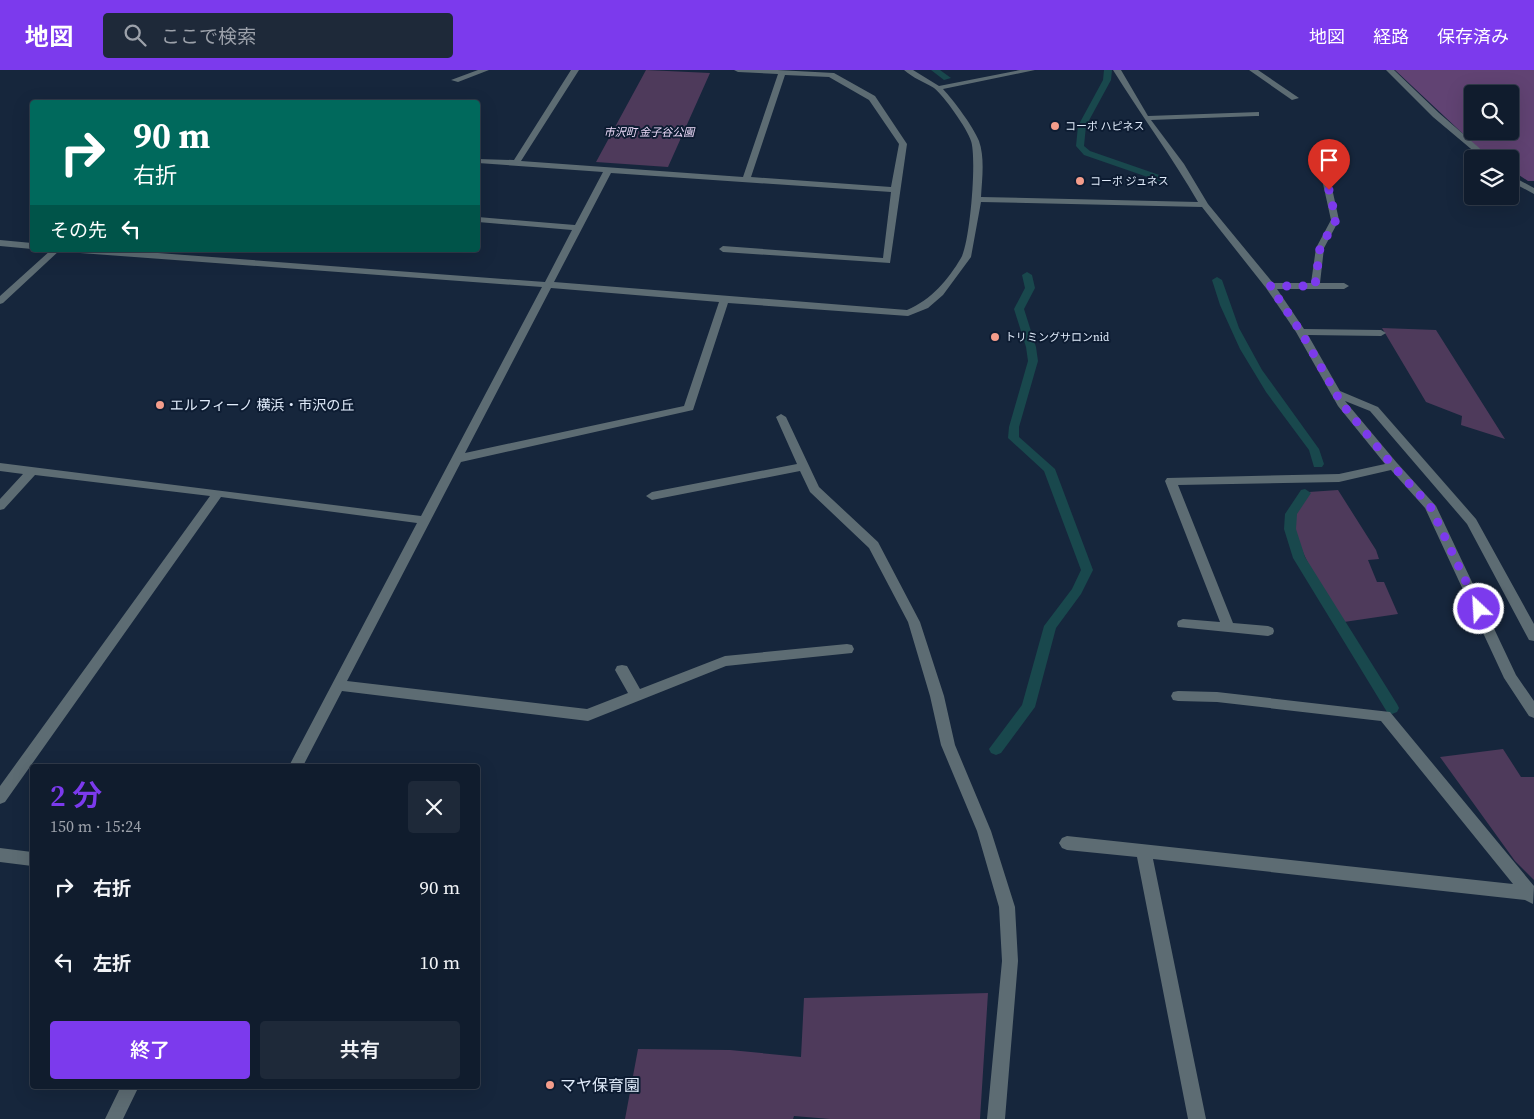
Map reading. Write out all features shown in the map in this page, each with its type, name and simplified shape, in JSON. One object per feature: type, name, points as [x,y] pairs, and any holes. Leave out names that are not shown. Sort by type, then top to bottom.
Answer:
[{"type":"street","points":[[455,80],[485,70]]},
{"type":"street","points":[[516,163],[575,70]]},
{"type":"street","points":[[723,249],[886,261],[903,144],[872,98],[831,75],[738,70]]},
{"type":"street","points":[[108,252],[458,277],[547,286],[908,313],[925,306],[940,294],[967,257],[977,199],[978,159],[975,141],[960,114],[938,88],[908,70]]},
{"type":"street","points":[[938,88],[1030,70]]},
{"type":"street","points":[[1117,70],[1146,118],[1180,164],[1204,205],[1270,286],[1301,332],[1342,404],[1393,466],[1430,506],[1511,678],[1534,712]]},
{"type":"street","points":[[1254,70],[1295,98]]},
{"type":"street","points":[[1390,70],[1436,115],[1477,150]]},
{"type":"street","points":[[746,180],[782,72]]},
{"type":"street","points":[[1146,118],[1256,114]]},
{"type":"street","points":[[480,161],[895,190]]},
{"type":"street","points":[[1315,286],[1320,248],[1336,220],[1322,161]]},
{"type":"street","points":[[297,764],[608,170]]},
{"type":"street","points":[[1519,183],[1534,192]]},
{"type":"street","points":[[977,199],[1204,205]]},
{"type":"street","points":[[480,219],[577,228]]},
{"type":"street","points":[[0,243],[30,246]]},
{"type":"street","points":[[0,300],[54,252]]},
{"type":"street","points":[[1270,286],[1344,286]]},
{"type":"street","points":[[456,459],[689,408],[724,300]]},
{"type":"street","points":[[1301,332],[1381,333]]},
{"type":"street","points":[[1336,393],[1374,408],[1472,522],[1534,636]]},
{"type":"street","points":[[781,417],[814,488],[874,545],[914,622],[937,696],[948,745],[984,831],[1008,907],[1010,961],[996,1119]]},
{"type":"street","points":[[1228,628],[1171,481],[1339,478],[1393,466]]},
{"type":"street","points":[[0,467],[424,520]]},
{"type":"street","points":[[652,496],[803,467]]},
{"type":"street","points":[[0,506],[33,470]]},
{"type":"street","points":[[0,798],[218,493]]},
{"type":"street","points":[[1182,624],[1268,631]]},
{"type":"street","points":[[339,685],[588,714],[725,661],[846,649]]},
{"type":"street","points":[[622,670],[637,696]]},
{"type":"street","points":[[1178,696],[1217,696],[1385,716],[1532,896]]},
{"type":"street","points":[[1067,843],[1532,896]]},
{"type":"street","points":[[1144,852],[1196,1119]]},
{"type":"street","points":[[0,855],[30,859]]},
{"type":"street","points":[[114,1119],[129,1089]]},
{"type":"green space","name":"市沢町 金子谷公園","points":[[646,70],[710,73],[668,167],[596,162]]},
{"type":"green space","points":[[1382,328],[1436,330],[1505,439],[1461,425],[1462,416],[1426,402]]},
{"type":"green space","points":[[1338,490],[1376,550],[1379,559],[1368,560],[1377,582],[1384,582],[1398,614],[1344,622],[1320,585],[1304,554],[1295,525],[1297,508],[1309,492]]},
{"type":"green space","points":[[1503,749],[1521,777],[1534,777],[1534,880],[1515,861],[1440,757]]},
{"type":"green space","points":[[988,993],[980,1119],[830,1119],[794,1116],[793,1119],[625,1119],[638,1049],[730,1050],[801,1057],[804,998]]},
{"type":"shaded area","points":[[1395,70],[1534,70],[1534,181],[1528,181],[1519,175],[1519,150],[1482,150],[1470,140],[1519,140],[1519,85],[1464,85],[1464,135]]},
{"type":"waterway","points":[[935,70],[947,78]]},
{"type":"waterway","points":[[1108,70],[1107,80],[1082,126],[1080,146],[1087,153],[1165,180]]},
{"type":"waterway","points":[[996,749],[1028,707],[1050,626],[1077,591],[1087,570],[1049,469],[1013,438],[1014,427],[1033,361],[1031,347],[1019,309],[1030,288],[1027,275]]},
{"type":"waterway","points":[[1217,280],[1225,305],[1245,349],[1270,390],[1314,449],[1318,464]]},
{"type":"waterway","points":[[1305,493],[1291,514],[1290,529],[1299,558],[1392,708]]},
{"type":"place","name":"コーポ ハピネス","points":[[1055,126]]},
{"type":"place","name":"コーポ ジュネス","points":[[1080,181]]},
{"type":"place","name":"トリミングサロンnid","points":[[995,337]]},
{"type":"place","name":"エルフィーノ 横浜・市沢の丘","points":[[160,405]]},
{"type":"place","name":"マヤ保育園","points":[[550,1085]]},
{"type":"route","points":[[1329,190],[1336,220],[1320,248],[1315,286],[1270,286],[1301,332],[1342,404],[1393,466],[1430,506],[1479,609]]}]
